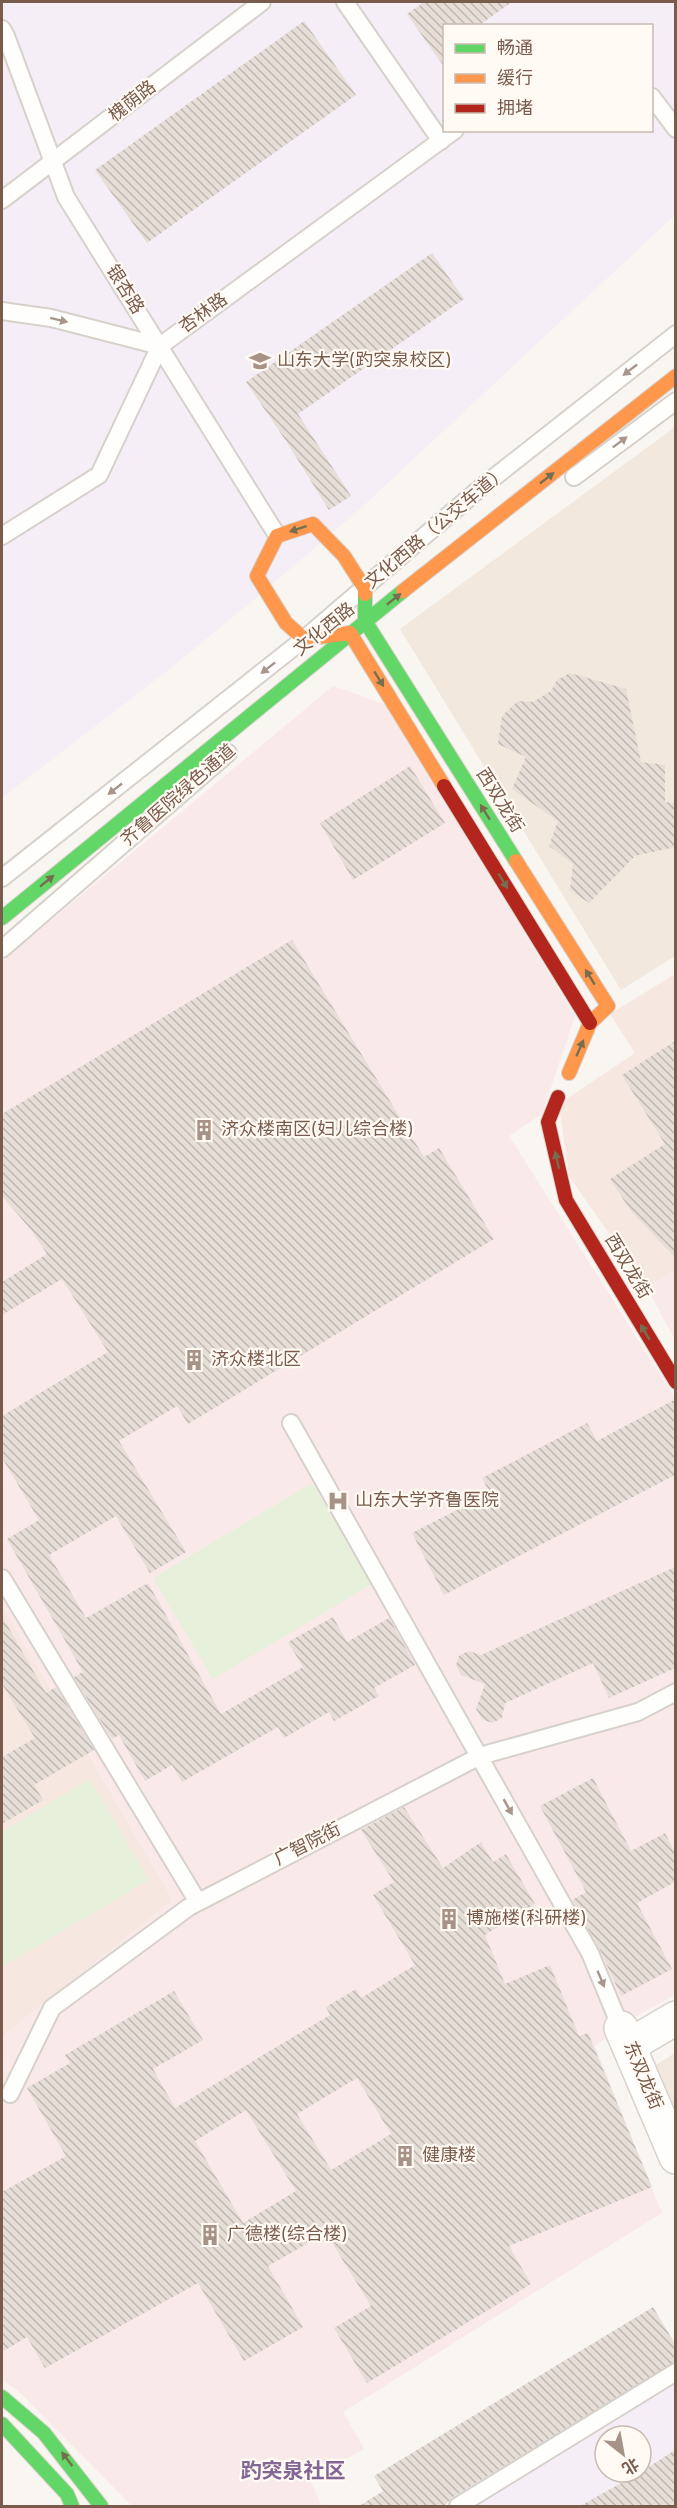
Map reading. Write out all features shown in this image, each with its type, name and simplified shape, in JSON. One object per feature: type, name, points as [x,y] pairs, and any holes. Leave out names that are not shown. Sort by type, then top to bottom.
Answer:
[{"type":"street","name":"文化西路","points":[[368,627],[675,376]]},
{"type":"street","points":[[353,638],[304,639],[286,623],[257,576],[276,534],[313,524],[344,556],[365,589],[368,627]]},
{"type":"street","name":"西双龙街","points":[[368,627],[608,1006],[590,1023],[569,1073]]},
{"type":"street","name":"文化西路","points":[[2,918],[353,638]]},
{"type":"street","name":"西双龙街","points":[[353,638],[590,1023]]},
{"type":"street","name":"西双龙街","points":[[558,1098],[548,1122],[566,1200],[675,1382]]},
{"type":"street","points":[[625,2036],[675,2018]]},
{"type":"street","name":"东双龙街","points":[[625,2036],[675,2157]]},
{"type":"street","points":[[2,2397],[64,2453],[100,2506]]},
{"type":"street","points":[[2,2424],[67,2494],[72,2506]]},
{"type":"lane","name":"槐荫路","points":[[2,200],[262,2]]},
{"type":"lane","points":[[345,2],[441,141]]},
{"type":"lane","name":"银杏路","points":[[2,29],[66,197],[276,534]]},
{"type":"lane","points":[[653,100],[675,129]]},
{"type":"lane","name":"杏林路","points":[[2,536],[99,475],[160,346],[452,132]]},
{"type":"lane","points":[[2,311],[51,318],[160,346]]},
{"type":"lane","name":"文化西路（公交车道）","points":[[2,879],[304,639],[478,490],[675,334]]},
{"type":"lane","name":"齐鲁医院绿色通道","points":[[2,949],[353,638],[675,401]]},
{"type":"lane","points":[[291,1423],[590,1953],[625,2036]]},
{"type":"lane","points":[[2,1578],[198,1902]]},
{"type":"lane","name":"广智院街","points":[[10,2094],[52,2008],[198,1902],[480,1756],[638,1712],[675,1692]]},
{"type":"lane","points":[[458,2506],[675,2372]]},
{"type":"shaded area","name":"山东大学(趵突泉校区)","points":[[2,2],[675,2],[675,215],[361,508],[172,667],[2,798]]},
{"type":"shaded area","points":[[675,427],[675,956],[621,990],[400,629]]},
{"type":"shaded area","name":"山东大学齐鲁医院","points":[[333,686],[384,704],[575,1016],[542,1114],[509,1136],[675,1398],[675,1995],[627,2021],[621,2028],[595,2046],[662,2213],[343,2412],[364,2449],[309,2478],[322,2506],[132,2506],[18,2391],[2,2380],[2,2037],[173,1900],[2,1605],[2,961]]},
{"type":"shaded area","points":[[675,974],[675,1270],[647,1288],[569,1176],[559,1104],[635,1053],[610,1014]]},
{"type":"shaded area","points":[[675,1270],[675,1340],[647,1288]]},
{"type":"shaded area","points":[[2,1605],[173,1900],[2,2037]]},
{"type":"shaded area","points":[[675,2053],[675,2167],[629,2081]]},
{"type":"shaded area","points":[[675,2384],[675,2506],[473,2506],[593,2434],[593,2484],[653,2484],[653,2424],[609,2424]]},
{"type":"green space","points":[[312,1483],[372,1584],[213,1679],[153,1578]]},
{"type":"green space","points":[[90,1779],[149,1880],[2,1967],[2,1832]]},
{"type":"building","points":[[424,2],[512,2],[481,24],[443,24],[443,66],[407,14]]},
{"type":"building","points":[[304,21],[356,95],[147,243],[95,170]]},
{"type":"building","points":[[432,253],[464,299],[298,414],[351,496],[329,510],[246,382]]},
{"type":"building","points":[[570,673],[626,689],[641,762],[665,765],[665,802],[675,803],[675,847],[635,856],[589,903],[570,890],[573,864],[549,846],[558,821],[512,789],[526,757],[498,744],[502,716],[518,701],[533,702],[551,691],[557,680]]},
{"type":"building","points":[[410,766],[445,823],[353,880],[320,823]]},
{"type":"building","points":[[292,940],[424,1157],[439,1148],[494,1239],[188,1424],[177,1406],[119,1441],[186,1552],[150,1573],[116,1516],[49,1555],[86,1618],[148,1583],[221,1714],[303,1667],[288,1642],[333,1617],[347,1642],[389,1618],[415,1665],[374,1688],[379,1696],[334,1721],[329,1712],[284,1738],[278,1727],[182,1782],[172,1765],[145,1781],[119,1735],[112,1739],[74,1677],[83,1672],[7,1539],[39,1520],[2,1458],[2,1416],[108,1352],[62,1279],[2,1315],[2,1282],[47,1254],[32,1231],[2,1196],[2,1114]]},
{"type":"building","points":[[675,1041],[675,1258],[631,1211],[610,1179],[665,1144],[622,1075]]},
{"type":"building","points":[[674,1400],[675,1475],[444,1595],[412,1533],[490,1493],[482,1478],[587,1423],[597,1441]]},
{"type":"building","points":[[675,1567],[675,1668],[609,1698],[593,1663],[505,1703],[502,1718],[492,1723],[482,1719],[476,1709],[485,1684],[461,1675],[456,1665],[459,1656],[468,1651],[481,1655]]},
{"type":"building","points":[[2,1616],[46,1693],[56,1687],[94,1750],[34,1785],[43,1800],[2,1824],[2,1757],[35,1738],[2,1684]]},
{"type":"building","points":[[593,1778],[631,1851],[665,1833],[675,1853],[675,1882],[637,1903],[672,1969],[621,1996],[599,1948],[572,1900],[586,1892],[540,1806]]},
{"type":"building","points":[[404,1807],[443,1868],[481,1842],[493,1862],[506,1854],[535,1904],[485,1935],[505,1984],[550,1965],[579,2036],[588,2033],[652,2187],[509,2246],[531,2284],[367,2383],[334,2328],[371,2306],[326,2233],[268,2266],[303,2327],[244,2361],[198,2283],[45,2368],[27,2337],[2,2352],[2,2192],[66,2156],[27,2088],[70,2063],[65,2055],[174,1991],[203,2040],[153,2069],[175,2108],[330,2015],[326,2007],[356,1989],[361,1998],[415,1965],[373,1895],[394,1882],[361,1830]],"holes":[[[357,2078],[391,2134],[331,2170],[297,2114]],[[246,2110],[296,2191],[243,2223],[195,2141]]]},
{"type":"building","points":[[653,2307],[675,2344],[675,2362],[453,2497],[444,2506],[359,2506],[383,2491],[374,2476]]},
{"type":"building","points":[[675,2450],[675,2506],[580,2506],[619,2484],[653,2484],[653,2464]]},
{"type":"traffic: fast","points":[[2,918],[403,591]]},
{"type":"traffic: fast","points":[[365,594],[365,621],[516,861]]},
{"type":"traffic: fast","points":[[2,2397],[44,2433],[101,2506]]},
{"type":"traffic: fast","points":[[2,2424],[67,2494],[72,2506]]},
{"type":"traffic: slow","points":[[403,591],[676,376]]},
{"type":"traffic: slow","points":[[365,594],[365,589],[344,556],[313,524],[277,536],[257,576],[286,623],[304,639],[350,633],[444,786]]},
{"type":"traffic: slow","points":[[516,861],[608,1006],[590,1023],[569,1073]]},
{"type":"traffic: jam","points":[[444,786],[590,1023]]},
{"type":"traffic: jam","points":[[558,1097],[548,1122],[566,1200],[676,1382]]},
{"type":"place","name":"山东大学(趵突泉校区)","points":[[260,361]]},
{"type":"place","name":"济众楼南区(妇儿综合楼)","points":[[204,1130]]},
{"type":"place","name":"济众楼北区","points":[[194,1360]]},
{"type":"place","name":"山东大学齐鲁医院","points":[[338,1501]]},
{"type":"place","name":"博施楼(科研楼)","points":[[449,1919]]},
{"type":"place","name":"健康楼","points":[[405,2156]]},
{"type":"place","name":"广德楼(综合楼)","points":[[210,2235]]},
{"type":"district","name":"趵突泉社区","points":[[293,2472]]}]
